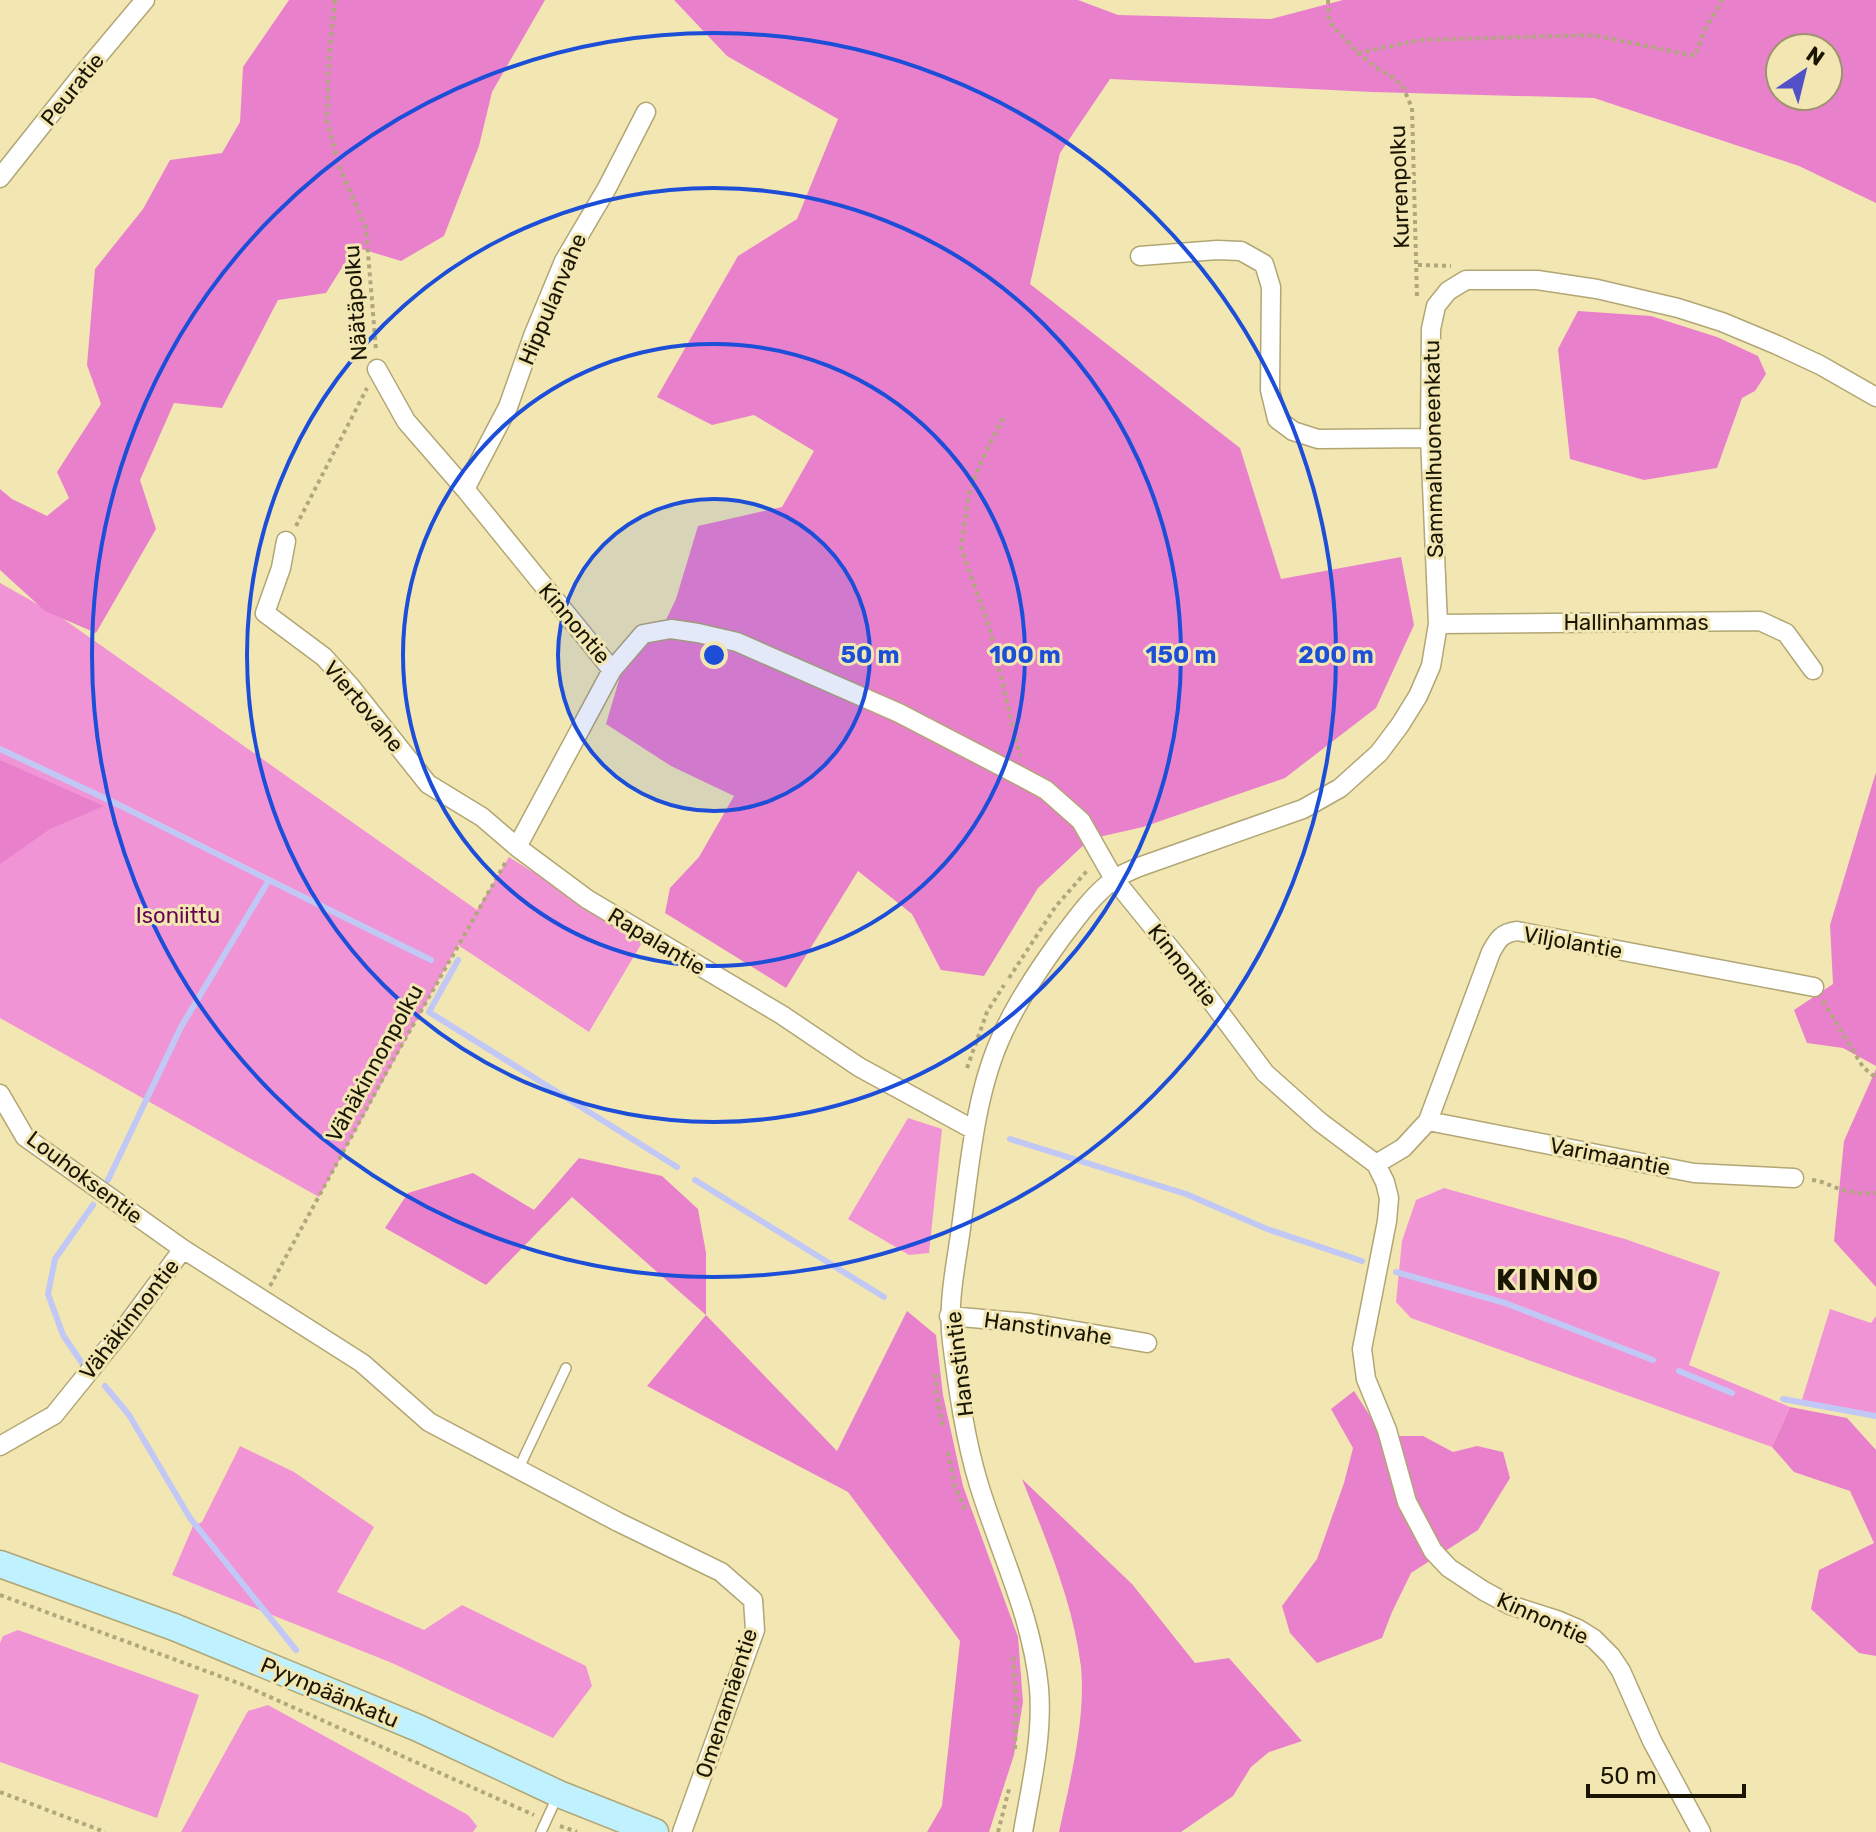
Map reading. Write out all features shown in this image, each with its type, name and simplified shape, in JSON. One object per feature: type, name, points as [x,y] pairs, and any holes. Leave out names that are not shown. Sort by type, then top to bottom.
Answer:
[{"type":"main road","name":"Pyynpäänkatu","points":[[0,1564],[174,1627],[307,1681],[418,1728],[559,1794],[655,1832]]},
{"type":"street","name":"Peuratie","points":[[0,178],[145,0]]},
{"type":"street","name":"Hippulanvahe","points":[[465,489],[508,407],[564,261],[607,188],[646,112]]},
{"type":"street","points":[[1140,256],[1241,251],[1264,264],[1271,287],[1270,390],[1277,419],[1293,431],[1318,439],[1430,438]]},
{"type":"street","name":"Sammalhuoneenkatu","points":[[1114,879],[1139,867],[1303,809],[1340,788],[1379,753],[1418,696],[1431,666],[1438,624],[1430,438],[1431,329],[1436,306],[1448,291],[1466,280],[1537,280],[1597,289],[1678,308],[1722,322],[1791,351],[1876,397]]},
{"type":"street","name":"Kinnontie","points":[[377,369],[406,421],[612,670],[643,634],[671,629],[737,642],[899,713],[1046,790],[1081,821],[1114,879],[1191,974],[1265,1073],[1320,1122],[1376,1164],[1385,1182],[1389,1198],[1387,1221],[1362,1349],[1366,1379],[1387,1430],[1407,1502],[1433,1551],[1449,1568],[1484,1591],[1510,1605],[1578,1629],[1611,1656],[1701,1832]]},
{"type":"street","name":"Viertovahe","points":[[286,541],[281,568],[265,613],[324,657],[428,784],[482,817],[517,847]]},
{"type":"street","name":"Hallinhammas","points":[[1438,624],[1760,621],[1786,633],[1813,670]]},
{"type":"street","points":[[517,847],[612,670]]},
{"type":"street","name":"Rapalantie","points":[[517,847],[587,899],[782,1015],[859,1067],[974,1130]]},
{"type":"street","name":"Hanstintie","points":[[1023,1832],[1038,1739],[1039,1689],[1032,1643],[1018,1591],[979,1484],[965,1421],[949,1316],[974,1130],[1002,1034],[1047,958],[1096,895],[1114,879]]},
{"type":"street","name":"Viljolantie","points":[[1376,1164],[1403,1148],[1428,1121],[1491,952],[1505,933],[1517,931],[1814,987]]},
{"type":"street","name":"Louhoksentie","points":[[0,1094],[25,1137],[183,1249]]},
{"type":"street","name":"Varimaantie","points":[[1428,1121],[1694,1173],[1794,1178]]},
{"type":"street","name":"Vähäkinnontie","points":[[0,1446],[54,1415],[183,1249],[264,1298]]},
{"type":"street","name":"Omenamäentie","points":[[264,1298],[362,1363],[429,1422],[721,1572],[753,1600],[755,1630],[682,1832]]},
{"type":"street","name":"Hanstinvahe","points":[[949,1316],[1030,1323],[1147,1343]]},
{"type":"lane","points":[[518,1470],[566,1368]]},
{"type":"lane","points":[[541,1832],[559,1794]]},
{"type":"path","name":"Näätäpolku","points":[[286,541],[304,513],[377,369],[366,228],[339,166],[327,121],[335,0]]},
{"type":"path","name":"Kurrenpolku","points":[[1328,0],[1329,22],[1358,53],[1403,87],[1412,108],[1418,265]]},
{"type":"path","points":[[1358,53],[1420,40],[1593,35],[1695,56],[1704,31],[1722,0]]},
{"type":"path","points":[[1003,418],[969,493],[961,548],[989,626],[1022,765],[1020,776]]},
{"type":"path","name":"Vähäkinnonpolku","points":[[264,1298],[399,1049],[498,874],[517,847]]},
{"type":"path","points":[[966,1075],[987,1012],[1020,959],[1056,906],[1085,873],[1104,861]]},
{"type":"path","points":[[1814,987],[1863,1067],[1876,1078]]},
{"type":"path","points":[[1794,1178],[1821,1181],[1865,1194],[1876,1193]]},
{"type":"path","points":[[934,1365],[955,1487],[966,1512]]},
{"type":"path","points":[[0,1595],[241,1684],[577,1832]]},
{"type":"path","points":[[1013,1654],[1015,1754]]},
{"type":"path","points":[[998,1832],[1012,1780]]},
{"type":"path","points":[[0,1792],[105,1832]]},
{"type":"green space","name":"Isoniittu","points":[[0,583],[62,618],[477,910],[509,857],[643,941],[589,1032],[458,945],[319,1197],[0,1018]]},
{"type":"green space","points":[[908,1118],[942,1129],[929,1253],[909,1255],[848,1219]]},
{"type":"green space","points":[[1444,1188],[1625,1239],[1720,1272],[1689,1365],[1790,1407],[1772,1447],[1411,1318],[1396,1302],[1402,1241],[1416,1200]]},
{"type":"green space","points":[[1830,1309],[1871,1323],[1876,1316],[1876,1416],[1801,1403]]},
{"type":"green space","points":[[240,1446],[294,1472],[374,1527],[337,1592],[424,1630],[462,1605],[586,1666],[592,1686],[553,1738],[392,1663],[172,1575],[193,1526],[202,1522]]},
{"type":"green space","points":[[18,1630],[199,1695],[157,1818],[0,1762],[0,1643],[3,1636]]},
{"type":"green space","points":[[268,1705],[468,1815],[477,1826],[473,1832],[181,1832],[248,1711]]},
{"type":"shaded area","points":[[289,0],[545,0],[492,92],[479,146],[444,236],[401,261],[355,247],[326,293],[278,300],[222,408],[174,403],[140,480],[156,529],[96,633],[45,611],[0,570],[0,489],[12,499],[47,516],[69,498],[57,472],[101,404],[87,365],[95,269],[143,209],[170,160],[222,153],[240,122],[243,67]]},
{"type":"shaded area","points":[[674,0],[1078,0],[1118,15],[1271,19],[1343,0],[1876,0],[1876,203],[1799,166],[1594,98],[1372,92],[1110,79],[1060,153],[1030,284],[1240,448],[1281,579],[1401,557],[1414,625],[1376,708],[1285,778],[1143,827],[1090,839],[1038,888],[984,976],[941,970],[912,914],[858,871],[786,988],[665,913],[670,888],[699,857],[734,796],[671,766],[606,724],[627,653],[663,626],[676,599],[698,526],[782,507],[814,451],[754,415],[712,425],[657,397],[738,256],[797,219],[838,119],[727,56]]},
{"type":"shaded area","points":[[1578,311],[1651,316],[1717,337],[1758,356],[1766,374],[1755,391],[1742,398],[1717,468],[1644,480],[1570,459],[1558,349]]},
{"type":"shaded area","points":[[0,760],[104,806],[50,829],[0,864]]},
{"type":"shaded area","points":[[1876,772],[1876,1066],[1843,1048],[1807,1043],[1794,1010],[1833,984],[1830,925]]},
{"type":"shaded area","points":[[1876,1069],[1876,1287],[1834,1241],[1844,1141]]},
{"type":"shaded area","points":[[579,1158],[662,1176],[698,1209],[706,1253],[706,1315],[572,1197],[486,1285],[385,1228],[408,1193],[473,1173],[534,1210]]},
{"type":"shaded area","points":[[907,1311],[936,1335],[943,1395],[963,1486],[1018,1637],[1023,1702],[1014,1755],[989,1832],[927,1832],[942,1806],[960,1641],[848,1492],[647,1386],[706,1315],[837,1451]]},
{"type":"shaded area","points":[[1354,1391],[1383,1436],[1423,1436],[1453,1452],[1477,1446],[1503,1452],[1510,1478],[1478,1530],[1411,1573],[1382,1638],[1317,1663],[1290,1633],[1282,1606],[1317,1559],[1344,1483],[1353,1448],[1331,1409]]},
{"type":"shaded area","points":[[1790,1407],[1847,1418],[1876,1450],[1876,1656],[1859,1653],[1811,1609],[1819,1570],[1874,1543],[1850,1491],[1794,1472],[1772,1447]]},
{"type":"shaded area","points":[[1022,1479],[1132,1584],[1195,1663],[1229,1658],[1302,1741],[1269,1752],[1251,1767],[1233,1796],[1181,1832],[1059,1832],[1079,1729],[1081,1667],[1065,1595]]},
{"type":"waterway","points":[[0,749],[269,880],[181,1027],[108,1180]]},
{"type":"waterway","points":[[269,880],[431,960]]},
{"type":"waterway","points":[[458,960],[429,1012],[677,1167]]},
{"type":"waterway","points":[[1010,1139],[1186,1194],[1267,1229],[1362,1261]]},
{"type":"waterway","points":[[695,1180],[884,1297]]},
{"type":"waterway","points":[[84,1366],[63,1335],[48,1294],[55,1259],[93,1205]]},
{"type":"waterway","points":[[1396,1272],[1505,1303],[1653,1360]]},
{"type":"waterway","points":[[1679,1371],[1732,1393]]},
{"type":"waterway","points":[[105,1386],[129,1415],[190,1518],[296,1650]]},
{"type":"waterway","points":[[1783,1399],[1876,1416]]},
{"type":"district","name":"KINNO","points":[[1548,1280]]}]
